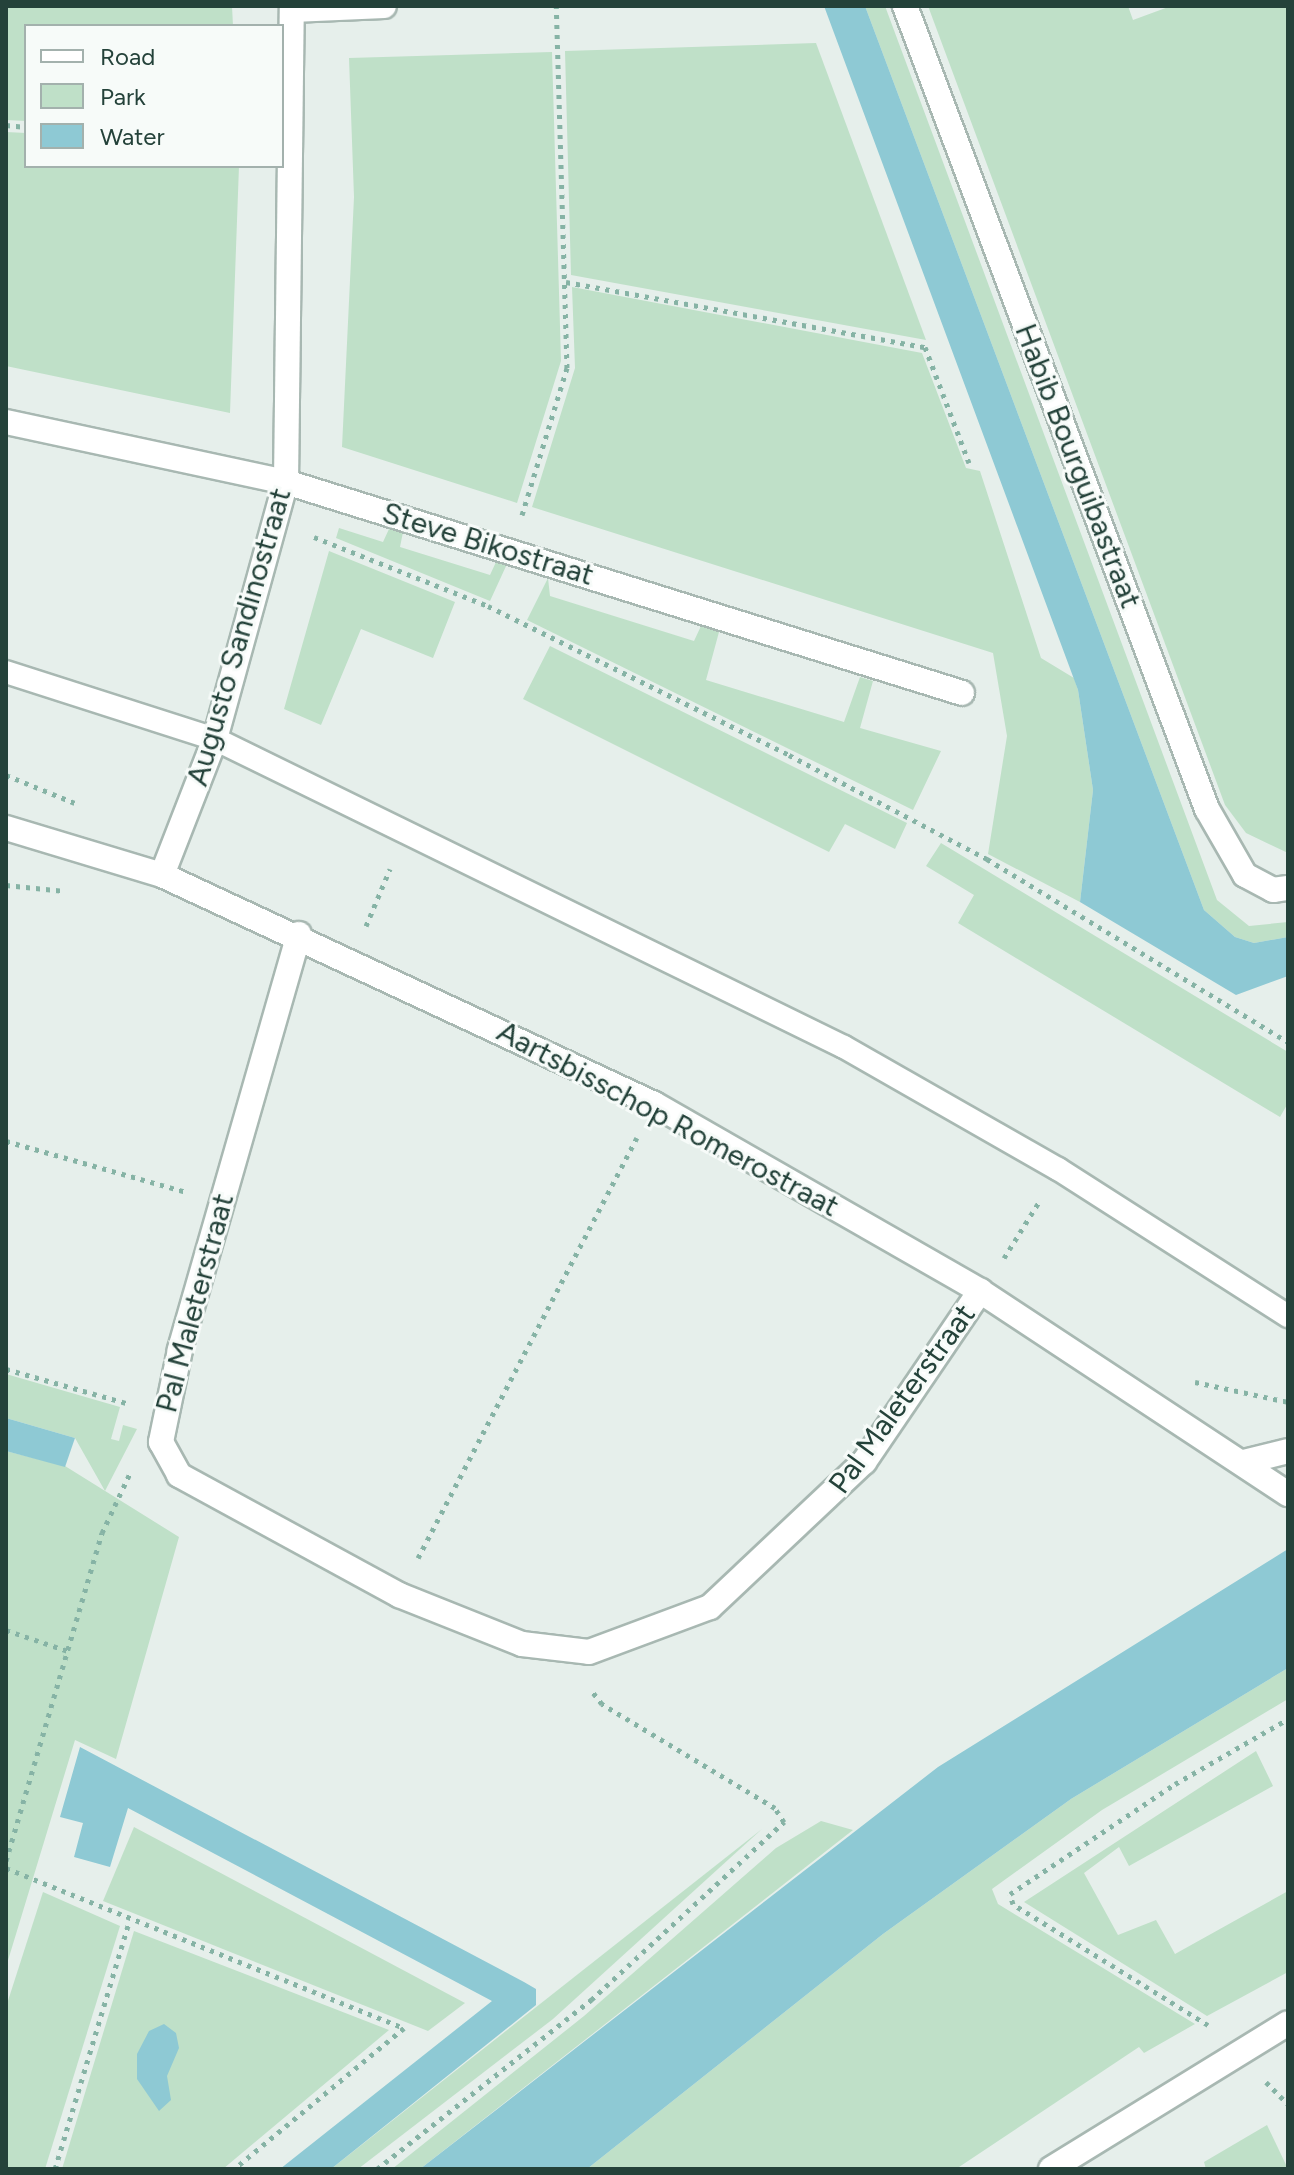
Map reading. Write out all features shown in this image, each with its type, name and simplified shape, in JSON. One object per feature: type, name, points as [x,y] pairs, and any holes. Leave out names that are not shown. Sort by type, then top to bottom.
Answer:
[{"type":"street","name":"Augusto Sandinostraat","points":[[162,875],[215,739],[286,482],[292,8],[384,6]]},
{"type":"street","name":"Habib Bourguibastraat","points":[[905,6],[1213,823],[1245,875],[1273,890],[1288,888]]},
{"type":"street","name":"Steve Bikostraat","points":[[6,422],[286,482],[962,693]]},
{"type":"street","name":"Aartsbisschop Romerostraat","points":[[6,828],[162,875],[352,958],[654,1104],[980,1291],[1244,1462],[1288,1494]]},
{"type":"street","name":"Pal Maleterstraat","points":[[299,934],[164,1413],[161,1442],[179,1475],[399,1595],[522,1644],[589,1652],[710,1607],[803,1524],[864,1462],[980,1291]]},
{"type":"street","points":[[1244,1462],[1288,1451]]},
{"type":"street","points":[[1051,2169],[1233,2052],[1288,2023]]},
{"type":"lane","points":[[6,672],[215,739],[408,828],[844,1047],[1058,1169],[1288,1316]]},
{"type":"path","points":[[512,551],[567,368],[556,6]]},
{"type":"path","points":[[566,282],[925,347],[969,463]]},
{"type":"path","points":[[275,521],[488,606],[789,755],[987,859],[1288,1042]]},
{"type":"path","points":[[352,958],[408,828]]},
{"type":"path","points":[[399,1595],[654,1104]]},
{"type":"path","points":[[6,1141],[222,1202]]},
{"type":"path","points":[[980,1291],[1058,1169]]},
{"type":"path","points":[[6,1369],[164,1413],[115,1500],[6,1861]]},
{"type":"path","points":[[1182,1378],[1288,1402]]},
{"type":"path","points":[[6,1630],[68,1651]]},
{"type":"path","points":[[377,2169],[591,2000],[784,1822],[775,1808],[602,1704],[591,1690],[589,1652]]},
{"type":"path","points":[[1233,2052],[1205,2022],[1013,1904],[1010,1894],[1175,1784],[1288,1719]]},
{"type":"path","points":[[6,1868],[129,1923],[404,2028],[234,2169]]},
{"type":"path","points":[[55,2169],[129,1923]]},
{"type":"green space","points":[[6,6],[232,6],[233,24],[24,24],[24,121],[6,120]]},
{"type":"green space","points":[[865,6],[885,6],[1217,900],[1249,926],[1288,922],[1288,937],[1254,943],[1235,937],[1204,910]]},
{"type":"green space","points":[[928,6],[1128,6],[1133,20],[1171,6],[1288,6],[1288,853],[1246,833],[1225,805]]},
{"type":"green space","points":[[816,43],[926,340],[571,275],[565,51]]},
{"type":"green space","points":[[552,52],[561,361],[517,503],[342,447],[354,197],[349,58]]},
{"type":"green space","points":[[6,132],[24,133],[24,168],[239,168],[230,413],[6,366]]},
{"type":"green space","points":[[572,287],[922,353],[966,468],[980,471],[1041,658],[1074,678],[1078,690],[1093,790],[1080,902],[988,854],[1007,736],[993,653],[532,507],[575,368]]},
{"type":"green space","points":[[339,528],[383,542],[389,529],[403,532],[400,547],[490,575],[496,562],[507,564],[490,601],[336,538]]},
{"type":"green space","points":[[329,551],[455,602],[433,658],[361,629],[321,725],[284,709]]},
{"type":"green space","points":[[548,578],[550,596],[694,641],[701,626],[719,632],[706,680],[844,722],[860,677],[873,681],[860,728],[941,751],[913,810],[527,620]]},
{"type":"green space","points":[[550,646],[907,823],[895,849],[845,824],[829,852],[523,699]]},
{"type":"green space","points":[[941,843],[1288,1052],[1288,1103],[1280,1117],[958,923],[974,895],[926,866]]},
{"type":"green space","points":[[6,1374],[120,1407],[111,1439],[119,1441],[123,1425],[137,1429],[105,1491],[75,1438],[6,1418]]},
{"type":"green space","points":[[6,1451],[65,1466],[179,1537],[116,1759],[75,1740],[6,1967]]},
{"type":"green space","points":[[1288,1668],[1288,1699],[1102,1810],[992,1889],[998,1904],[1195,2024],[1144,2053],[1139,2047],[956,2169],[587,2169],[883,1934],[1071,1799]]},
{"type":"green space","points":[[1256,1751],[1273,1786],[1129,1866],[1119,1847],[1084,1873],[1118,1935],[1156,1920],[1175,1954],[1288,1891],[1288,1972],[1207,2016],[1024,1902]]},
{"type":"green space","points":[[821,1821],[853,1830],[420,2169],[392,2169],[584,2016],[776,1848]]},
{"type":"green space","points":[[134,1827],[465,2003],[428,2031],[103,1901]]},
{"type":"green space","points":[[762,1829],[553,2019],[358,2169],[331,2169]]},
{"type":"green space","points":[[43,1892],[120,1926],[45,2169],[6,2169],[6,2007]]},
{"type":"green space","points":[[134,1931],[389,2030],[223,2169],[62,2169]]},
{"type":"green space","points":[[1267,2125],[1288,2169],[1206,2169],[1204,2162]]},
{"type":"water","points":[[824,6],[865,6],[1204,910],[1235,937],[1254,943],[1288,937],[1288,976],[1236,995],[1080,902],[1093,790],[1078,690]]},
{"type":"water","points":[[6,1418],[75,1438],[65,1467],[6,1451]]},
{"type":"water","points":[[1288,1549],[1288,1668],[1071,1799],[883,1934],[587,2169],[420,2169],[938,1767]]},
{"type":"water","points":[[80,1747],[524,1982],[536,1989],[536,2005],[331,2169],[280,2169],[492,2001],[128,1808],[110,1867],[74,1857],[83,1823],[60,1817]]},
{"type":"water","points":[[164,2024],[176,2033],[179,2048],[167,2076],[171,2100],[159,2111],[137,2079],[137,2054],[149,2031]]}]
